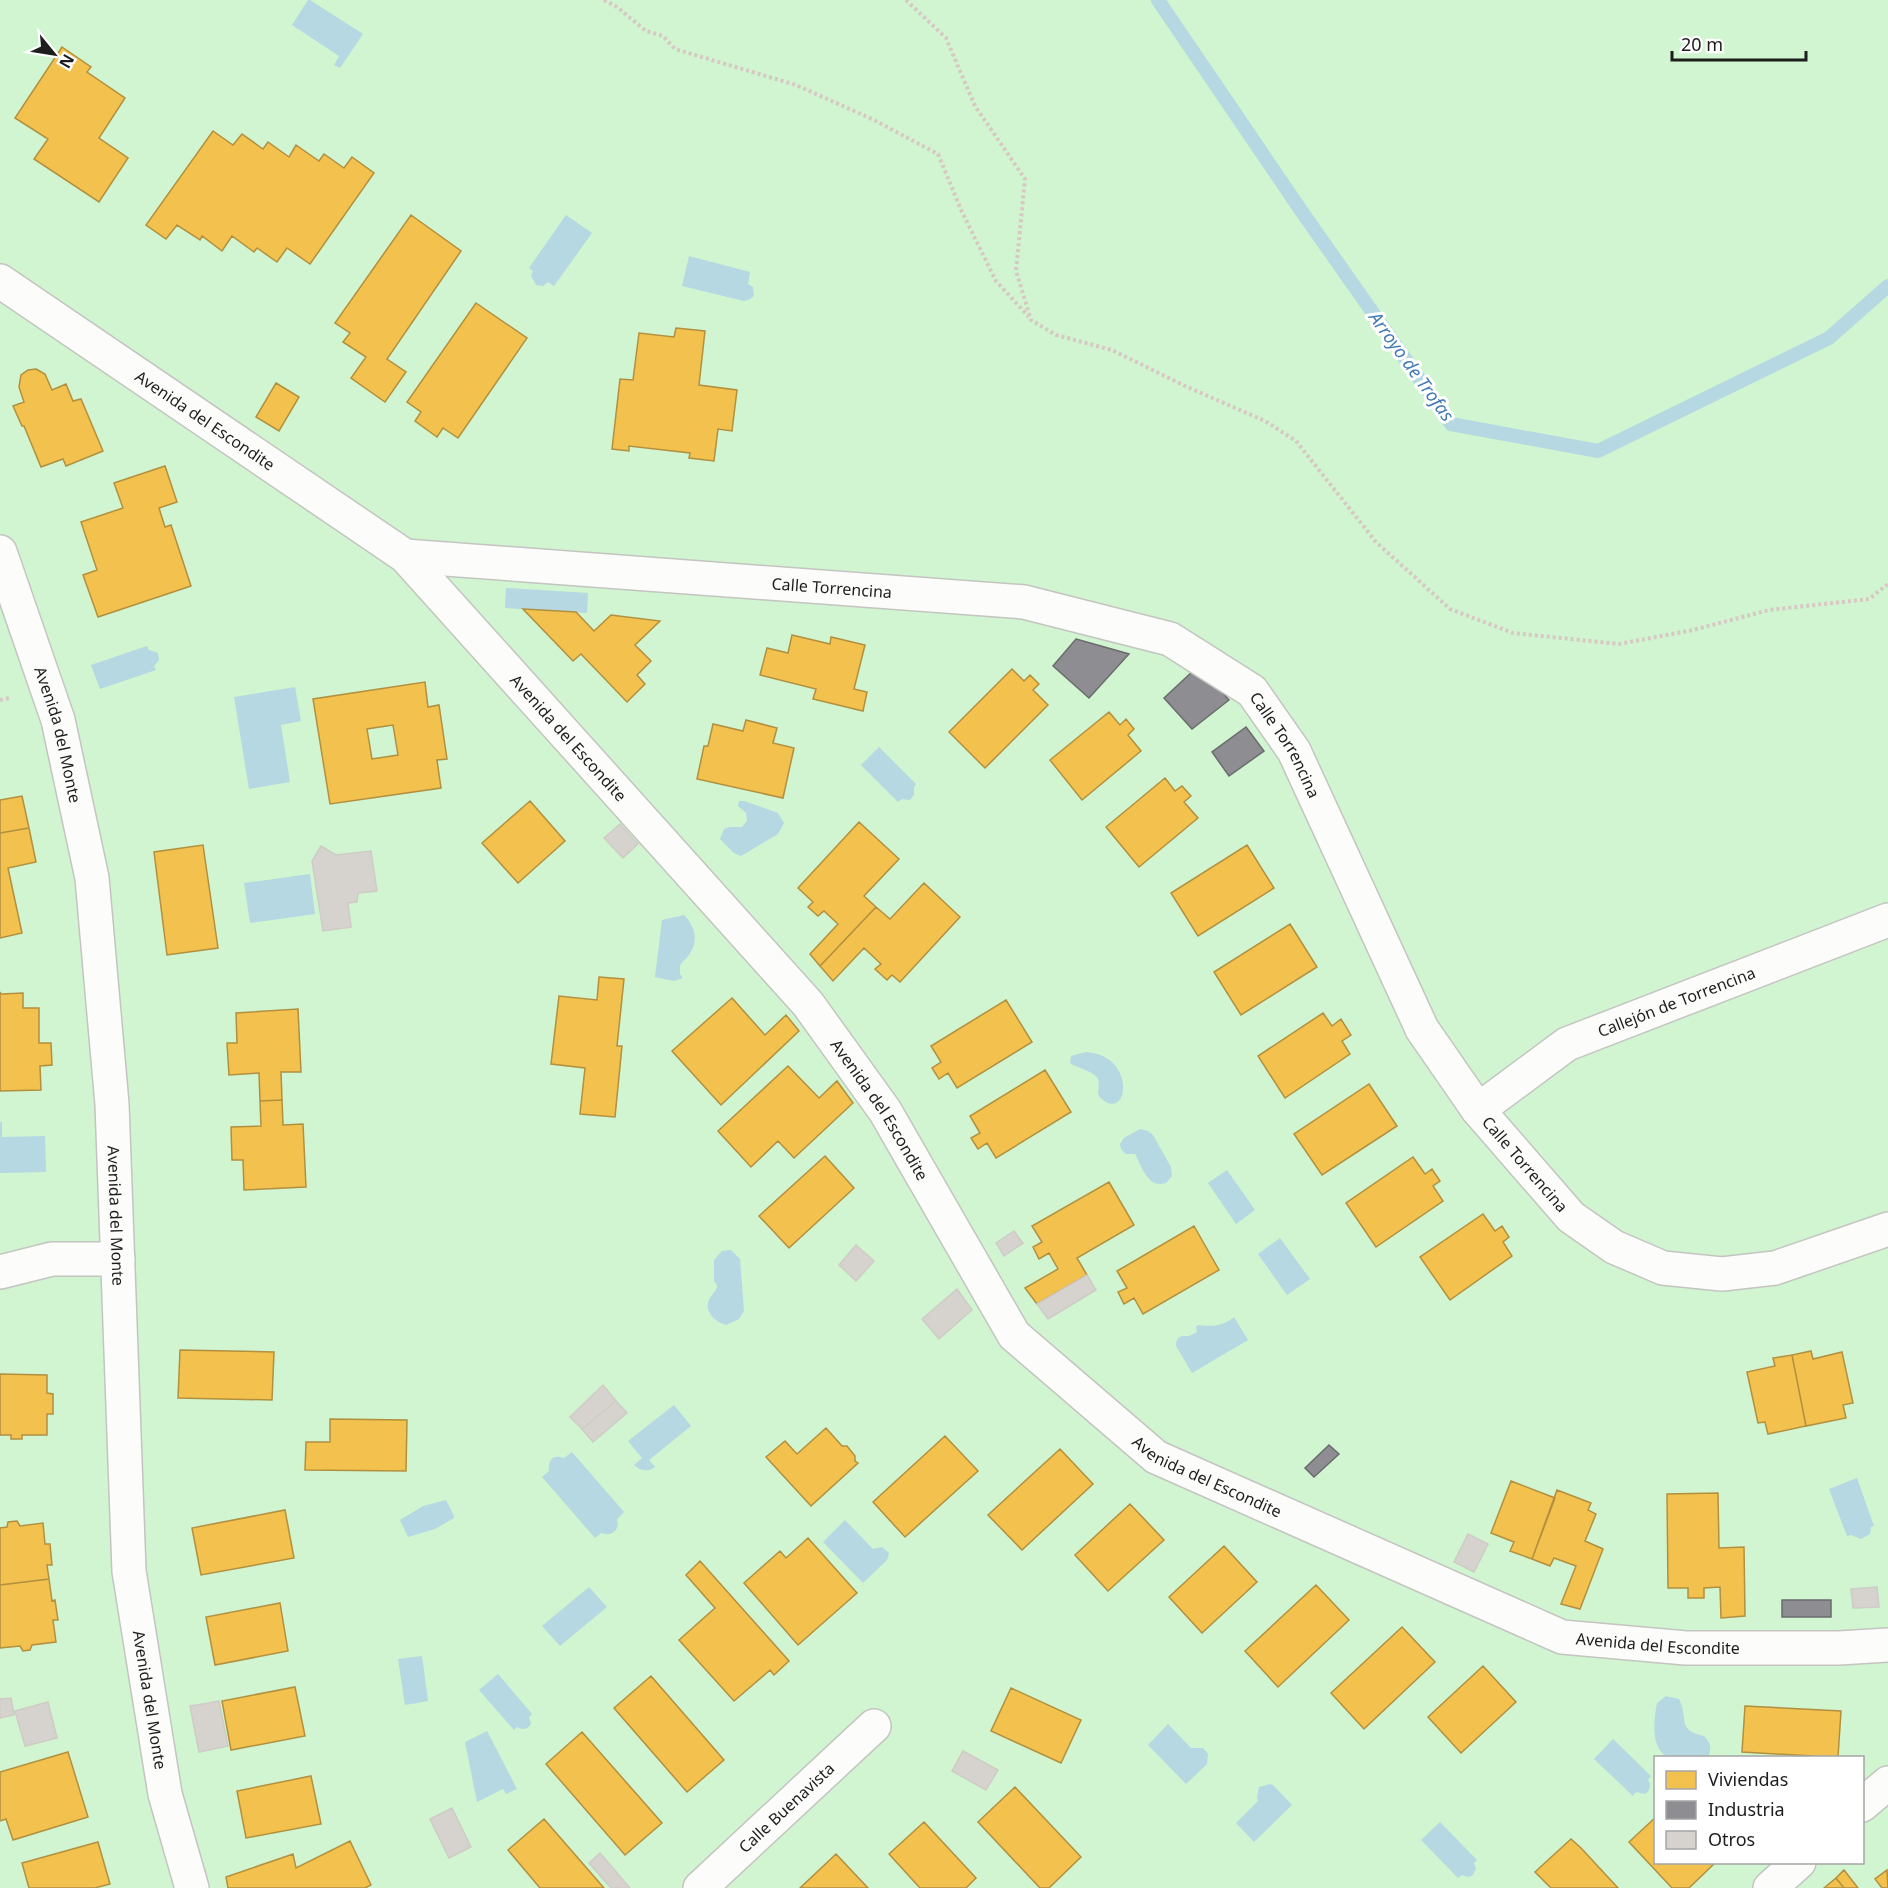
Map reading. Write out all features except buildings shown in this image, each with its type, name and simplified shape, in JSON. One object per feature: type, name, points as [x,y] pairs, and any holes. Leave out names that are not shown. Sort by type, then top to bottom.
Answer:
[{"type":"street","name":"Avenida del Escondite","points":[[0,281],[405,556],[808,1004],[885,1112],[1014,1335],[1156,1457],[1562,1638],[1686,1648],[1839,1648],[1888,1645]]},
{"type":"street","name":"Avenida del Monte","points":[[0,552],[58,720],[92,878],[112,1104],[129,1571],[165,1794],[192,1888]]},
{"type":"street","name":"Calle Torrencina","points":[[405,556],[1024,602],[1170,639],[1252,692],[1294,751],[1422,1029],[1478,1110],[1571,1217],[1614,1247],[1663,1268],[1722,1274],[1775,1268],[1888,1229]]},
{"type":"street","name":"Callejón de Torrencina","points":[[1478,1110],[1567,1044],[1888,920]]},
{"type":"street","points":[[0,1272],[52,1259],[118,1259]]},
{"type":"street","name":"Calle Buenavista","points":[[700,1888],[874,1726]]},
{"type":"street","points":[[1864,1804],[1888,1783]]},
{"type":"street","points":[[1770,1888],[1797,1864]]},
{"type":"path","points":[[604,0],[617,7],[645,30],[663,36],[675,49],[795,85],[872,119],[938,154],[962,212],[996,281],[1031,320],[1056,335],[1112,350],[1185,386],[1265,421],[1296,441],[1376,542],[1450,609],[1513,633],[1619,644],[1693,630],[1769,610],[1869,599],[1888,584]]},
{"type":"path","points":[[906,0],[946,38],[975,106],[1025,179],[1016,271],[1031,320]]},
{"type":"green space","points":[[0,0],[1888,0],[1888,1888],[0,1888]]},
{"type":"water","points":[[308,0],[363,34],[340,68],[334,65],[339,56],[292,25]]},
{"type":"water","points":[[566,215],[592,233],[554,286],[548,282],[543,286],[536,285],[531,276],[533,271],[529,268]]},
{"type":"water","points":[[689,256],[750,272],[748,284],[753,287],[754,296],[744,301],[682,286]]},
{"type":"water","points":[[506,588],[588,593],[587,613],[505,608]]},
{"type":"water","points":[[147,646],[149,650],[158,653],[159,660],[154,666],[156,670],[100,689],[91,665]]},
{"type":"water","points":[[295,687],[301,721],[281,725],[290,782],[249,789],[234,697]]},
{"type":"water","points":[[879,747],[916,784],[914,795],[910,800],[902,799],[898,802],[861,765]]},
{"type":"water","points":[[739,801],[778,813],[784,823],[778,834],[741,856],[734,853],[720,839],[724,829],[742,827],[747,821],[746,813],[738,806]]},
{"type":"water","points":[[310,874],[315,914],[250,923],[244,883]]},
{"type":"water","points":[[684,915],[691,924],[695,939],[692,950],[680,966],[680,974],[683,978],[674,981],[655,977],[662,920]]},
{"type":"water","points":[[1086,1052],[1102,1056],[1113,1064],[1120,1074],[1123,1085],[1118,1101],[1112,1104],[1100,1098],[1099,1082],[1096,1076],[1070,1063],[1071,1056]]},
{"type":"water","points":[[0,1122],[2,1122],[2,1137],[45,1136],[46,1172],[0,1173]]},
{"type":"water","points":[[1140,1129],[1153,1135],[1171,1167],[1172,1176],[1166,1183],[1160,1184],[1150,1180],[1135,1154],[1126,1154],[1121,1149],[1120,1144],[1124,1138]]},
{"type":"water","points":[[1227,1170],[1255,1210],[1236,1224],[1208,1183]]},
{"type":"water","points":[[1280,1238],[1310,1279],[1287,1295],[1258,1254]]},
{"type":"water","points":[[731,1250],[740,1259],[744,1311],[739,1319],[726,1325],[711,1315],[708,1303],[717,1287],[714,1281],[714,1260],[722,1251]]},
{"type":"water","points":[[1234,1317],[1248,1340],[1192,1373],[1176,1346],[1178,1338],[1197,1332],[1198,1325],[1217,1325]]},
{"type":"water","points":[[674,1405],[691,1426],[649,1460],[655,1467],[647,1470],[639,1469],[634,1465],[642,1458],[628,1441]]},
{"type":"water","points":[[572,1452],[624,1512],[617,1519],[618,1523],[614,1532],[601,1533],[595,1538],[542,1477],[549,1471],[549,1464],[554,1457],[564,1458]]},
{"type":"water","points":[[1857,1478],[1874,1526],[1871,1527],[1870,1534],[1861,1539],[1851,1535],[1847,1536],[1829,1489]]},
{"type":"water","points":[[446,1500],[454,1518],[435,1529],[408,1537],[400,1520],[423,1506]]},
{"type":"water","points":[[845,1520],[873,1549],[882,1547],[889,1553],[887,1560],[863,1583],[823,1542]]},
{"type":"water","points":[[589,1587],[607,1607],[560,1646],[542,1626]]},
{"type":"water","points":[[422,1656],[428,1701],[405,1705],[398,1659]]},
{"type":"water","points":[[498,1674],[532,1714],[529,1717],[531,1724],[526,1728],[517,1727],[514,1730],[479,1690]]},
{"type":"water","points":[[1666,1696],[1679,1699],[1686,1727],[1695,1734],[1704,1736],[1708,1741],[1710,1749],[1708,1756],[1666,1756],[1662,1752],[1654,1732],[1657,1703]]},
{"type":"water","points":[[1168,1724],[1191,1748],[1203,1748],[1208,1754],[1207,1764],[1186,1784],[1148,1745]]},
{"type":"water","points":[[487,1731],[517,1789],[506,1794],[503,1789],[477,1802],[465,1742]]},
{"type":"water","points":[[1613,1739],[1651,1776],[1648,1780],[1649,1789],[1645,1794],[1636,1792],[1633,1796],[1594,1759]]},
{"type":"water","points":[[1270,1784],[1292,1805],[1254,1842],[1236,1823],[1258,1801],[1259,1787]]},
{"type":"water","points":[[1440,1822],[1477,1860],[1474,1863],[1476,1869],[1472,1876],[1462,1875],[1458,1878],[1421,1840]]},
{"type":"waterway","name":"Arroyo de Trofas","points":[[1158,0],[1300,209],[1451,424],[1598,451],[1829,338],[1888,286]]}]
